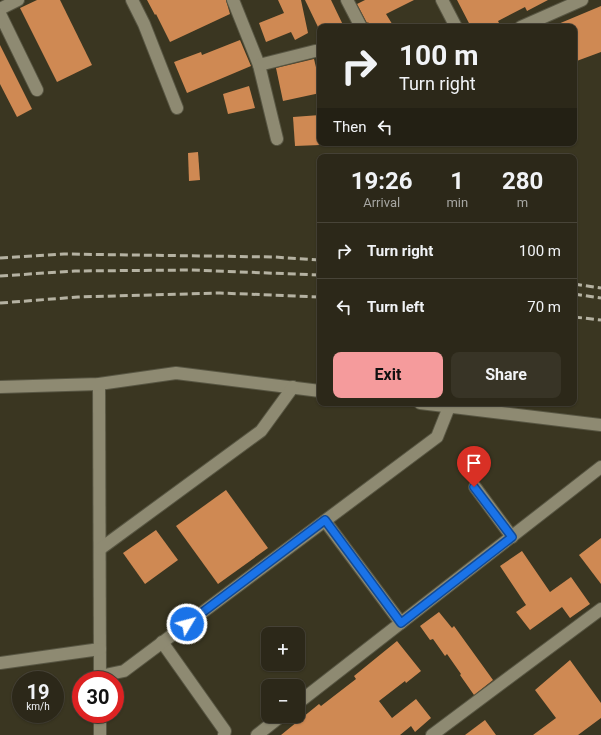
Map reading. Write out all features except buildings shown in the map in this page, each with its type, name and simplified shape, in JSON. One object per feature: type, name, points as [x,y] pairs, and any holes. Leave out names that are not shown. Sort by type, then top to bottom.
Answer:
[{"type":"street","points":[[0,9],[18,0]]},
{"type":"street","points":[[132,0],[144,24],[177,108]]},
{"type":"street","points":[[233,0],[259,65],[277,139]]},
{"type":"street","points":[[347,0],[359,24]]},
{"type":"street","points":[[442,0],[454,24]]},
{"type":"street","points":[[528,24],[582,0]]},
{"type":"street","points":[[0,14],[37,90]]},
{"type":"street","points":[[259,65],[317,51]]},
{"type":"street","points":[[0,387],[99,384],[176,373],[317,391]]},
{"type":"street","points":[[99,384],[100,671]]},
{"type":"street","points":[[100,549],[261,431],[293,387]]},
{"type":"street","points":[[124,671],[437,437],[449,406],[601,425]]},
{"type":"street","points":[[305,698],[601,467]]},
{"type":"street","points":[[474,487],[512,537]]},
{"type":"street","points":[[325,520],[401,623]]},
{"type":"street","points":[[432,735],[601,609]]},
{"type":"street","points":[[162,642],[224,731],[224,735]]},
{"type":"street","points":[[0,663],[100,649]]},
{"type":"street","points":[[100,723],[100,735]]},
{"type":"street","points":[[257,735],[272,723]]},
{"type":"railway","points":[[0,258],[64,254],[274,257],[317,260]]},
{"type":"railway","points":[[0,276],[75,271],[191,270],[317,275]]},
{"type":"railway","points":[[577,284],[601,288]]},
{"type":"railway","points":[[0,303],[78,297],[220,293],[317,297]]},
{"type":"railway","points":[[577,294],[601,298]]},
{"type":"railway","points":[[577,317],[601,320]]},
{"type":"route","points":[[187,624],[325,520],[401,623],[512,537],[474,487]]}]
